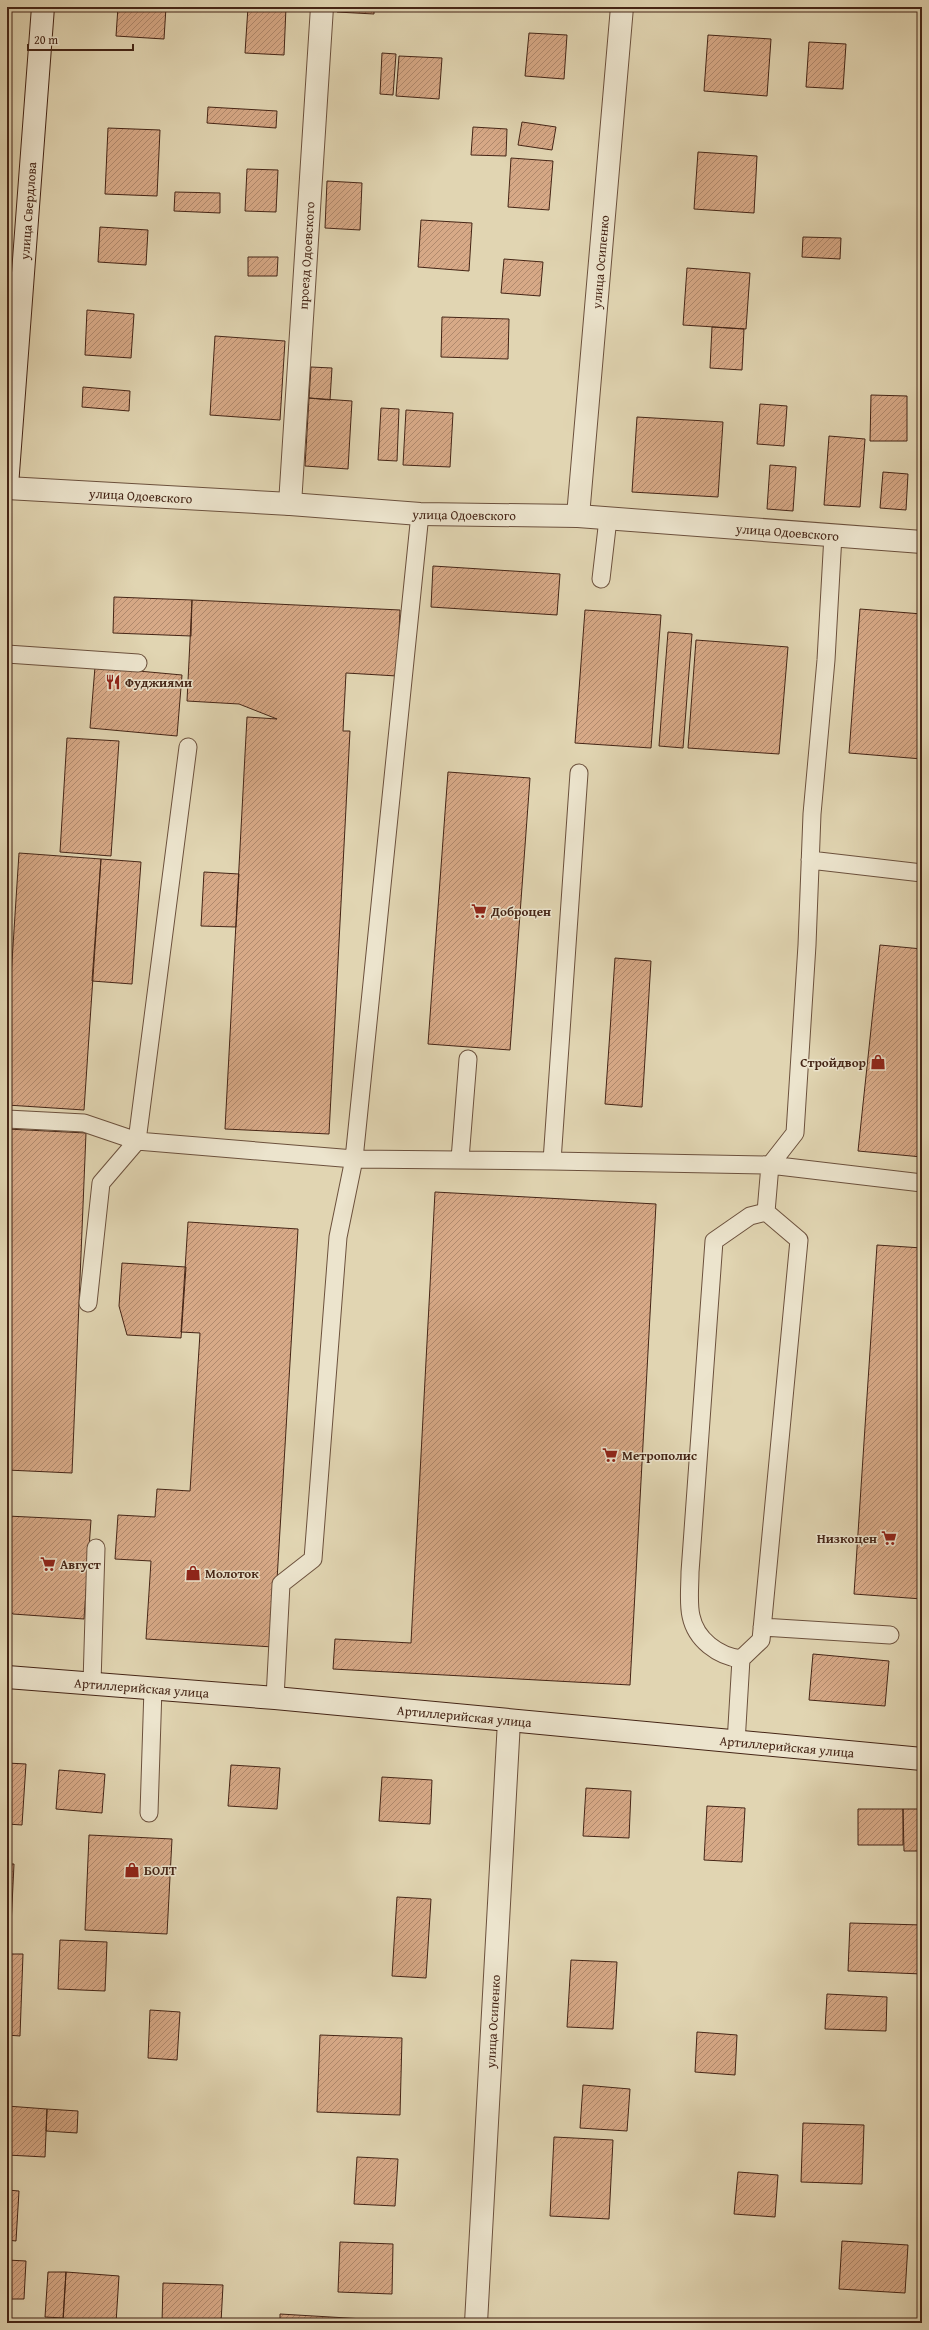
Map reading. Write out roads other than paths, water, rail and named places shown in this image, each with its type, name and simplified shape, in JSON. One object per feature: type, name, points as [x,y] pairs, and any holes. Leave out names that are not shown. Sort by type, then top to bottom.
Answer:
[{"type":"street","name":"улица Свердлова","points":[[7,487],[43,7]]},
{"type":"street","name":"проезд Одоевского","points":[[290,504],[322,7]]},
{"type":"street","name":"улица Осипенко","points":[[578,516],[622,7]]},
{"type":"street","name":"улица Одоевского","points":[[7,487],[290,504],[420,514],[578,516],[922,542]]},
{"type":"street","name":"Артиллерийская улица","points":[[7,1676],[275,1698],[736,1743],[922,1759]]},
{"type":"street","name":"улица Осипенко","points":[[476,2323],[510,1721]]},
{"type":"lane","points":[[275,1698],[281,1584],[313,1559],[338,1237],[354,1159],[420,514]]},
{"type":"lane","points":[[602,579],[608,519]]},
{"type":"lane","points":[[766,1212],[770,1165],[795,1133],[807,945],[812,814],[826,660],[832,535]]},
{"type":"lane","points":[[7,654],[138,663]]},
{"type":"lane","points":[[88,1303],[101,1183],[137,1141],[188,747]]},
{"type":"lane","points":[[552,1161],[580,772]]},
{"type":"lane","points":[[810,860],[922,873]]},
{"type":"lane","points":[[460,1159],[468,1058]]},
{"type":"lane","points":[[7,1119],[84,1123],[137,1141],[354,1159],[460,1159],[770,1165],[922,1183]]},
{"type":"lane","points":[[736,1743],[741,1659],[761,1640],[799,1240],[766,1212]]},
{"type":"lane","points":[[741,1659],[728,1657],[703,1641],[691,1616],[690,1572],[714,1241],[750,1216],[766,1212]]},
{"type":"lane","points":[[92,1683],[96,1548]]},
{"type":"lane","points":[[762,1627],[890,1635]]},
{"type":"lane","points":[[149,1813],[154,1688]]},
{"type":"place","name":"Фуджиями","points":[[113,682]]},
{"type":"place","name":"Доброцен","points":[[479,911]]},
{"type":"place","name":"Стройдвор","points":[[878,1062]]},
{"type":"place","name":"Метрополис","points":[[610,1455]]},
{"type":"place","name":"Низкоцен","points":[[889,1538]]},
{"type":"place","name":"Август","points":[[48,1564]]},
{"type":"place","name":"Молоток","points":[[193,1573]]},
{"type":"place","name":"БОЛТ","points":[[132,1870]]}]
